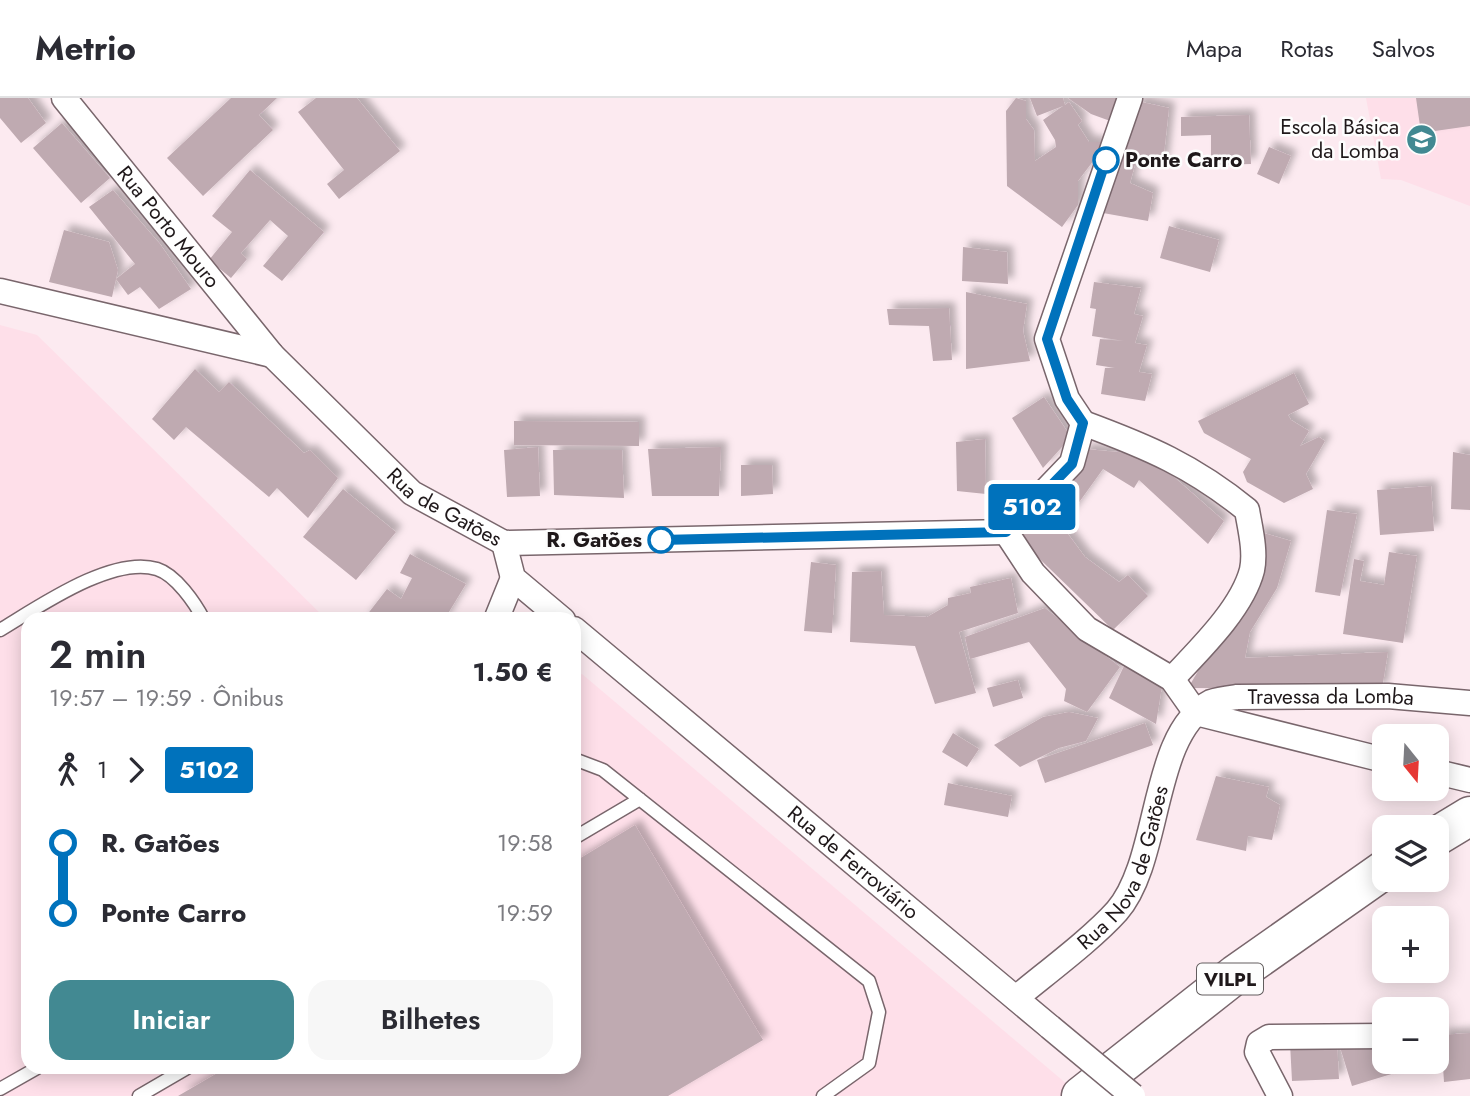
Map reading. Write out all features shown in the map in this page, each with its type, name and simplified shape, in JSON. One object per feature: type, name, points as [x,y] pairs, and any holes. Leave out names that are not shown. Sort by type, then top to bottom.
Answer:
[{"type":"highway","points":[[1449,829],[1470,816]]},
{"type":"highway","name":"VILPL","points":[[1081,1096],[1236,974],[1372,878]]},
{"type":"street","name":"Rua Porto Mouro","points":[[64,98],[272,355]]},
{"type":"street","points":[[1129,98],[1047,339],[1067,399],[1083,423],[1159,452],[1212,481],[1247,510],[1252,542],[1252,569],[1235,603],[1208,640],[1172,679]]},
{"type":"street","points":[[0,291],[272,355]]},
{"type":"street","name":"Rua de Gatões","points":[[272,355],[412,493],[504,543],[1006,532]]},
{"type":"street","points":[[1083,423],[1072,464],[1006,532],[1033,573],[1087,629],[1172,679],[1196,713],[1372,757]]},
{"type":"street","points":[[504,543],[513,578],[553,612]]},
{"type":"street","points":[[499,612],[513,578]]},
{"type":"street","name":"Rua de Ferroviário","points":[[581,635],[1133,1096]]},
{"type":"street","name":"Travessa da Lomba","points":[[1196,713],[1213,701],[1237,697],[1388,696],[1470,703]]},
{"type":"street","name":"Rua Nova de Gatões","points":[[1016,998],[1117,910],[1139,870],[1175,742],[1196,713]]},
{"type":"street","points":[[1449,775],[1470,780]]},
{"type":"street","points":[[1280,1096],[1257,1052],[1259,1043],[1269,1037],[1372,1037]]},
{"type":"lane","points":[[30,612],[79,583],[121,569],[158,569],[190,595],[200,612]]},
{"type":"lane","points":[[0,630],[21,618]]},
{"type":"lane","points":[[581,762],[603,770],[869,981],[879,1012],[869,1063],[823,1096]]},
{"type":"lane","points":[[581,834],[640,799]]},
{"type":"lane","points":[[0,1089],[26,1074]]},
{"type":"lane","points":[[139,1096],[177,1074]]},
{"type":"shaded area","name":"Escola Básica da Lomba","points":[[1366,98],[1470,98],[1470,206],[1401,180],[1381,179]]},
{"type":"shaded area","points":[[0,325],[37,335],[319,612],[21,612],[21,1074],[581,1074],[582,674],[1081,1096],[0,1096]]},
{"type":"building","points":[[0,98],[28,98],[46,123],[21,143],[0,118]]},
{"type":"building","points":[[231,98],[277,98],[259,115],[273,130],[203,196],[167,158]]},
{"type":"building","points":[[316,98],[357,98],[400,151],[339,199],[327,184],[344,170],[298,112]]},
{"type":"building","points":[[1016,98],[1026,101],[1026,119],[1034,130],[1035,161],[1056,147],[1055,140],[1043,120],[1063,106],[1037,116],[1030,98],[1063,98],[1065,105],[1069,102],[1082,121],[1078,125],[1089,142],[1100,142],[1100,152],[1078,181],[1078,205],[1062,227],[1007,186],[1006,111]]},
{"type":"building","points":[[1068,98],[1121,98],[1113,122],[1091,114]]},
{"type":"building","points":[[1416,98],[1470,98],[1470,126],[1421,133]]},
{"type":"building","points":[[1137,101],[1169,108],[1163,163],[1137,157],[1130,183],[1153,193],[1148,221],[1103,213]]},
{"type":"building","points":[[1249,115],[1251,164],[1211,165],[1211,135],[1181,136],[1181,117]]},
{"type":"building","points":[[62,123],[110,178],[81,203],[33,148]]},
{"type":"building","points":[[1269,147],[1291,156],[1279,184],[1257,174]]},
{"type":"building","points":[[250,170],[324,232],[282,281],[263,266],[288,236],[270,220],[241,253],[247,259],[231,278],[209,260],[232,232],[212,216]]},
{"type":"building","points":[[113,190],[160,244],[191,289],[159,309],[140,287],[128,295],[116,279],[135,264],[89,207]]},
{"type":"building","points":[[1169,226],[1219,240],[1210,272],[1160,258]]},
{"type":"building","points":[[64,230],[109,242],[118,270],[112,297],[49,282]]},
{"type":"building","points":[[963,247],[1007,252],[1008,284],[962,281]]},
{"type":"building","points":[[1094,282],[1141,288],[1134,314],[1143,316],[1135,343],[1147,345],[1139,372],[1152,374],[1145,401],[1101,394],[1105,368],[1115,368],[1096,365],[1100,339],[1124,341],[1092,336],[1096,309],[1090,308]]},
{"type":"building","points":[[966,292],[1027,304],[1023,331],[1030,361],[966,369]]},
{"type":"building","points":[[949,308],[952,360],[933,361],[929,326],[889,325],[887,309]]},
{"type":"building","points":[[195,369],[219,392],[229,382],[304,453],[310,450],[338,478],[308,518],[277,488],[269,497],[186,427],[174,440],[152,419]]},
{"type":"building","points":[[1294,373],[1309,404],[1288,415],[1291,420],[1309,431],[1300,446],[1319,437],[1325,441],[1306,474],[1313,489],[1284,503],[1247,482],[1243,472],[1251,459],[1204,433],[1198,421]]},
{"type":"building","points":[[1044,397],[1071,437],[1043,468],[1012,418]]},
{"type":"building","points":[[514,421],[639,422],[639,446],[514,445]]},
{"type":"building","points":[[985,439],[986,494],[957,491],[956,442]]},
{"type":"building","points":[[538,447],[540,496],[507,497],[504,450]]},
{"type":"building","points":[[721,447],[719,496],[652,496],[648,449]]},
{"type":"building","points":[[1086,449],[1149,455],[1224,521],[1208,544],[1139,480],[1134,488],[1103,469],[1062,526],[1085,557],[1119,582],[1128,575],[1148,596],[1113,630],[1016,536]]},
{"type":"building","points":[[553,450],[622,450],[624,498],[554,495]]},
{"type":"building","points":[[1453,452],[1470,455],[1470,510],[1451,509]]},
{"type":"building","points":[[741,465],[772,465],[773,494],[741,496]]},
{"type":"building","points":[[1431,486],[1434,531],[1380,535],[1377,490]]},
{"type":"building","points":[[343,489],[396,532],[356,580],[303,537]]},
{"type":"building","points":[[1327,510],[1357,514],[1340,596],[1315,592]]},
{"type":"building","points":[[1257,531],[1291,541],[1277,588],[1250,632],[1245,658],[1388,652],[1382,689],[1188,688],[1256,574]]},
{"type":"building","points":[[1389,552],[1417,556],[1403,643],[1343,634],[1354,559],[1364,561],[1360,581],[1384,585]]},
{"type":"building","points":[[410,554],[466,584],[449,612],[369,612],[387,589],[401,599],[412,578],[400,573]]},
{"type":"building","points":[[811,562],[836,565],[832,633],[804,631]]},
{"type":"building","points":[[881,571],[884,615],[927,617],[948,605],[948,598],[971,593],[970,587],[1011,578],[1018,613],[959,632],[976,693],[935,704],[915,646],[850,642],[852,572]]},
{"type":"building","points":[[1045,608],[1120,667],[1087,712],[1064,701],[1066,689],[1029,642],[970,659],[965,637]]},
{"type":"building","points":[[1124,666],[1162,686],[1156,724],[1109,698]]},
{"type":"building","points":[[1018,680],[1023,698],[993,707],[987,688]]},
{"type":"building","points":[[1069,712],[1098,718],[1086,741],[1059,748],[1020,767],[994,745],[1043,717]]},
{"type":"building","points":[[1145,723],[1153,745],[1045,783],[1037,760]]},
{"type":"building","points":[[953,733],[979,749],[967,767],[942,752]]},
{"type":"building","points":[[1216,776],[1269,787],[1266,797],[1280,805],[1272,840],[1248,836],[1246,851],[1196,840]]},
{"type":"building","points":[[948,783],[1012,796],[1008,817],[944,805]]},
{"type":"building","points":[[635,825],[763,1040],[668,1096],[178,1096],[216,1074],[581,1074],[581,858]]},
{"type":"building","points":[[1470,1033],[1470,1079],[1444,1082],[1443,1074],[1449,1074],[1449,1034]]},
{"type":"building","points":[[1337,1042],[1339,1079],[1292,1081],[1290,1043]]},
{"type":"building","points":[[1339,1044],[1372,1045],[1372,1074],[1391,1074],[1352,1086]]},
{"type":"bus line","name":"5102","points":[[661,540],[1006,532],[1072,464],[1083,423],[1067,399],[1047,339],[1106,160]]},
{"type":"place","name":"Escola Básica da Lomba","points":[[1422,139]]},
{"type":"place","name":"Ponte Carro","points":[[1106,160]]},
{"type":"place","name":"R. Gatões","points":[[661,540]]}]
